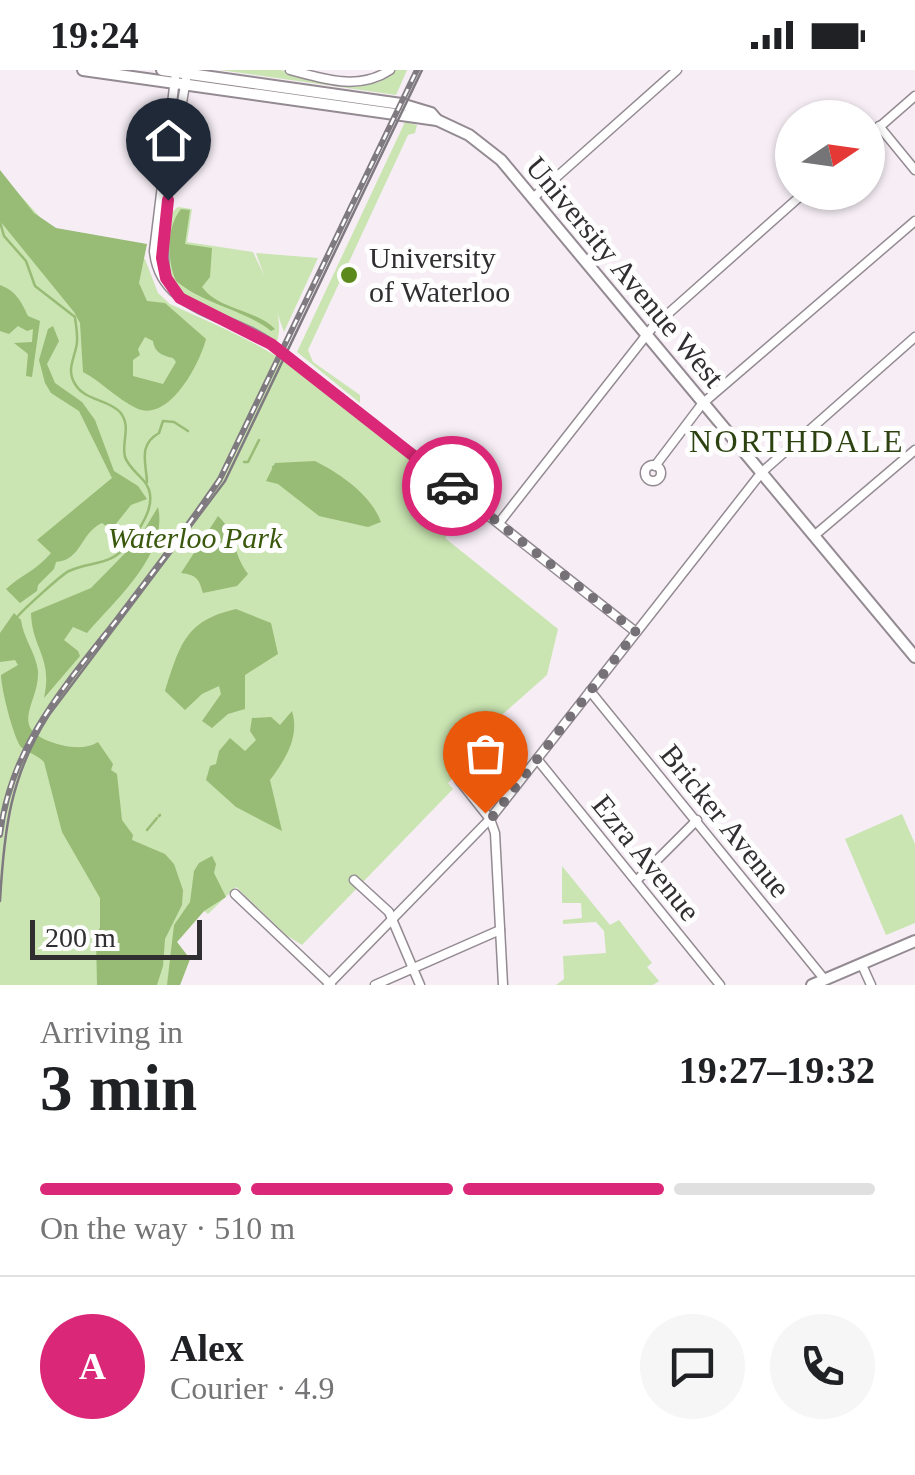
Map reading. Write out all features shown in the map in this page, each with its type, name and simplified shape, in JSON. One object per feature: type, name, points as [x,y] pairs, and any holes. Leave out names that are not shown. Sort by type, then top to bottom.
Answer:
[{"type":"main road","name":"University Avenue West","points":[[84,70],[181,75],[401,104],[431,113],[493,152],[915,657]]},
{"type":"main road","name":"University Avenue West","points":[[162,70],[181,75]]},
{"type":"main road","points":[[812,985],[915,944]]},
{"type":"street","points":[[290,70],[360,83],[390,70]]},
{"type":"street","points":[[533,198],[677,70]]},
{"type":"street","points":[[181,75],[154,251],[161,279],[180,298],[271,344],[636,632]]},
{"type":"street","points":[[885,122],[915,96]]},
{"type":"street","points":[[885,132],[915,170]]},
{"type":"street","points":[[498,523],[646,336],[785,210]]},
{"type":"street","points":[[655,466],[702,404],[915,222]]},
{"type":"street","points":[[235,894],[330,984],[490,820],[762,472],[915,337]]},
{"type":"street","points":[[814,534],[915,450]]},
{"type":"street","name":"Bricker Avenue","points":[[590,691],[825,980]]},
{"type":"street","name":"Ezra Avenue","points":[[537,759],[720,985]]},
{"type":"street","points":[[459,780],[490,820],[495,833],[503,985]]},
{"type":"street","points":[[636,881],[698,820]]},
{"type":"street","points":[[354,880],[392,918],[420,985]]},
{"type":"street","points":[[375,985],[500,930]]},
{"type":"street","points":[[862,965],[870,985]]},
{"type":"green space","points":[[220,70],[280,70],[355,87],[379,82],[396,70],[407,70],[396,95]]},
{"type":"green space","points":[[405,122],[417,125],[415,133],[408,135],[308,350],[313,362],[360,395],[360,403],[297,352]]},
{"type":"green space","name":"Waterloo Park","points":[[0,173],[58,237],[145,259],[158,293],[170,304],[279,358],[359,418],[467,508],[445,538],[558,629],[547,675],[468,745],[473,758],[448,783],[453,789],[302,945],[286,935],[236,887],[208,914],[204,911],[177,942],[190,959],[180,985],[0,985]]},
{"type":"green space","points":[[178,207],[192,209],[187,242],[253,252],[276,308],[277,341],[205,307],[173,284],[166,249],[171,213]]},
{"type":"green space","points":[[256,253],[318,258],[284,332]]},
{"type":"green space","points":[[902,814],[915,844],[915,923],[886,935],[845,839]]},
{"type":"green space","points":[[562,866],[610,925],[619,920],[652,963],[647,967],[659,981],[653,985],[556,985],[564,979],[563,956],[606,953],[604,931],[596,922],[563,924],[563,920],[582,918],[581,903],[562,903]]},
{"type":"shaded area","points":[[0,170],[34,213],[56,228],[147,244],[139,283],[147,301],[165,303],[206,339],[190,376],[171,400],[148,411],[136,408],[83,372],[80,323],[74,312],[0,221]],"holes":[[[145,337],[153,341],[157,351],[176,362],[163,384],[133,376],[133,360],[140,355],[138,349]]]},
{"type":"shaded area","points":[[181,209],[190,210],[185,244],[212,248],[210,277],[202,287],[209,295],[275,329],[271,331],[176,281],[170,244]]},
{"type":"shaded area","points":[[0,285],[17,297],[28,316],[40,321],[32,377],[26,376],[28,354],[14,343],[32,342],[33,329],[27,331],[18,326],[9,334],[0,331]]},
{"type":"shaded area","points":[[53,326],[59,341],[47,364],[55,383],[82,402],[95,420],[114,471],[138,486],[147,499],[131,505],[111,530],[102,523],[95,527],[71,556],[56,562],[37,591],[20,603],[6,589],[51,553],[37,540],[112,478],[79,411],[51,393],[45,383],[39,360],[48,329]]},
{"type":"shaded area","points":[[315,461],[354,486],[381,522],[368,527],[319,516],[278,484],[266,481],[275,463]]},
{"type":"shaded area","points":[[158,507],[159,525],[148,559],[87,633],[73,627],[64,640],[80,656],[44,698],[46,672],[31,613],[91,588],[138,540]]},
{"type":"shaded area","points":[[218,516],[229,530],[248,574],[237,586],[203,593],[196,578],[181,573]]},
{"type":"shaded area","points":[[236,609],[271,623],[278,654],[245,675],[245,709],[228,714],[212,728],[202,721],[221,694],[219,686],[202,694],[185,710],[165,691],[180,648],[195,628]]},
{"type":"shaded area","points":[[14,613],[21,620],[38,671],[28,715],[33,732],[66,746],[85,747],[98,742],[113,764],[111,770],[117,774],[122,820],[133,835],[132,840],[165,854],[174,864],[183,890],[182,905],[165,939],[157,985],[97,985],[100,898],[62,832],[44,762],[22,748],[6,702],[1,675],[18,665],[15,660],[0,662],[0,633]]},
{"type":"shaded area","points":[[292,711],[293,739],[270,780],[282,831],[236,807],[206,780],[210,766],[216,764],[219,751],[230,738],[245,751],[256,740],[250,731],[252,718],[271,717],[280,725]]},
{"type":"shaded area","points":[[212,856],[216,864],[214,873],[226,897],[204,911],[177,942],[190,959],[180,985],[167,985],[174,925],[190,902],[194,871]]},
{"type":"waterway","points":[[0,222],[4,236],[26,261],[35,286],[75,317],[77,341],[71,375],[79,390],[120,412],[125,423],[125,457],[144,481],[150,496],[144,521],[123,550],[108,560],[69,571],[18,616]]},
{"type":"waterway","points":[[147,482],[146,449],[163,421],[174,422],[188,431]]},
{"type":"waterway","points":[[244,462],[248,462],[259,440]]},
{"type":"waterway","points":[[273,467],[328,493]]},
{"type":"waterway","points":[[147,830],[157,818]]},
{"type":"tram line","points":[[0,901],[11,804],[36,738],[49,715],[225,481],[422,70]]},
{"type":"railway","points":[[0,835],[15,774],[58,695],[220,479],[417,70]]},
{"type":"way so far","points":[[452,486],[636,632],[490,820],[485,813]]},
{"type":"place","name":"University of Waterloo","points":[[349,275]]},
{"type":"district","name":"NORTHDALE","points":[[797,441]]},
{"type":"route","points":[[168,200],[162,258],[166,278],[180,298],[271,344],[452,486]]}]
